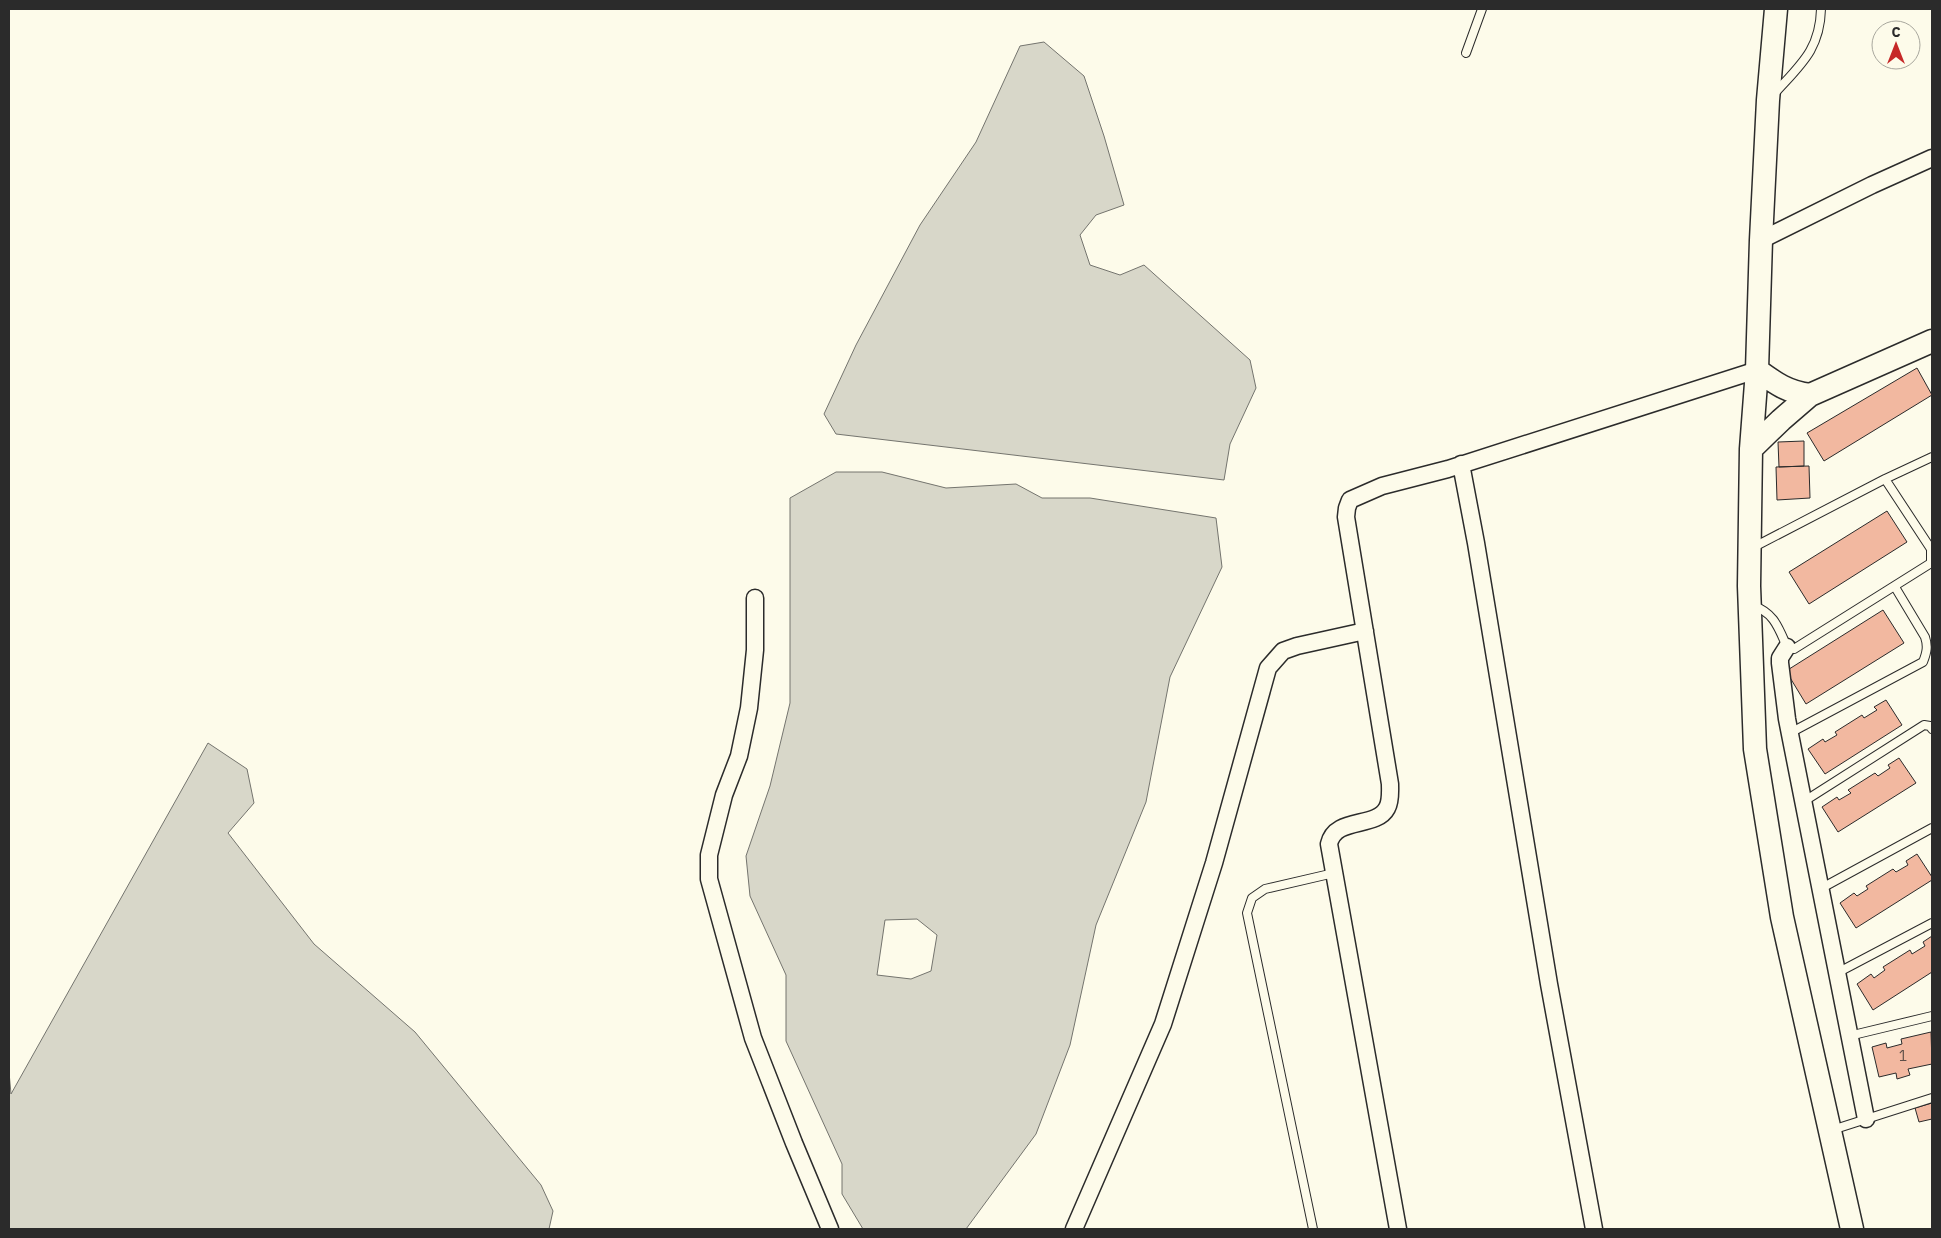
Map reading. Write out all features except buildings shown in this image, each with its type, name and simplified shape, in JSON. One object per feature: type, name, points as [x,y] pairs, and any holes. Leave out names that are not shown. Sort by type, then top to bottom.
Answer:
[{"type":"main road","points":[[1776,9],[1768,100],[1757,370],[1751,449],[1749,605],[1755,749],[1782,917],[1852,1229]]},
{"type":"main road","points":[[1751,449],[1810,395],[1932,342]]},
{"type":"main road","points":[[1757,370],[1781,387],[1810,395]]},
{"type":"street","points":[[1761,240],[1872,185],[1932,158]]},
{"type":"street","points":[[1398,1229],[1329,844],[1330,837],[1335,830],[1380,815],[1387,808],[1390,798],[1390,784],[1346,517],[1350,500],[1382,486],[1461,464],[1757,370]]},
{"type":"street","points":[[1461,464],[1476,543],[1549,984],[1594,1229]]},
{"type":"street","points":[[755,598],[755,650],[749,708],[739,756],[724,795],[709,854],[709,879],[753,1038],[794,1144],[830,1229]]},
{"type":"street","points":[[1074,1229],[1163,1024],[1214,862],[1268,668],[1283,651],[1297,646],[1365,631]]},
{"type":"street","points":[[1788,647],[1780,658],[1780,663],[1790,734],[1866,1119]]},
{"type":"lane","points":[[1466,53],[1482,9]]},
{"type":"lane","points":[[1768,100],[1803,62],[1814,46],[1821,25],[1821,9]]},
{"type":"lane","points":[[1750,549],[1885,479],[1932,457]]},
{"type":"lane","points":[[1749,605],[1763,609],[1769,614],[1788,647],[1794,649],[1931,563],[1931,549],[1885,479]]},
{"type":"lane","points":[[1790,734],[1923,662],[1927,654],[1925,637],[1895,587]]},
{"type":"lane","points":[[1803,802],[1924,725],[1930,726],[1932,729]]},
{"type":"lane","points":[[1820,889],[1932,828]]},
{"type":"lane","points":[[1313,1229],[1247,913],[1252,898],[1265,889],[1334,873]]},
{"type":"lane","points":[[1836,973],[1932,923]]},
{"type":"lane","points":[[1849,1037],[1932,1016]]},
{"type":"lane","points":[[1830,1130],[1932,1098]]},
{"type":"shaded area","points":[[1044,42],[1084,76],[1124,205],[1096,215],[1080,235],[1090,265],[1120,275],[1144,265],[1250,360],[1256,388],[1230,444],[1224,480],[836,434],[824,414],[856,345],[920,225],[976,142],[1020,46]]},
{"type":"shaded area","points":[[836,472],[882,472],[946,488],[1016,484],[1042,498],[1090,498],[1216,518],[1222,567],[1170,677],[1146,802],[1096,925],[1070,1045],[1036,1134],[966,1229],[863,1229],[842,1194],[842,1164],[786,1041],[786,975],[750,896],[746,856],[770,786],[790,703],[790,498]],"holes":[[[917,919],[937,935],[931,971],[911,979],[877,975],[885,920]]]},
{"type":"shaded area","points":[[208,743],[247,769],[254,803],[228,833],[314,944],[415,1032],[541,1185],[553,1211],[549,1229],[9,1229],[9,1072],[11,1094]]}]
